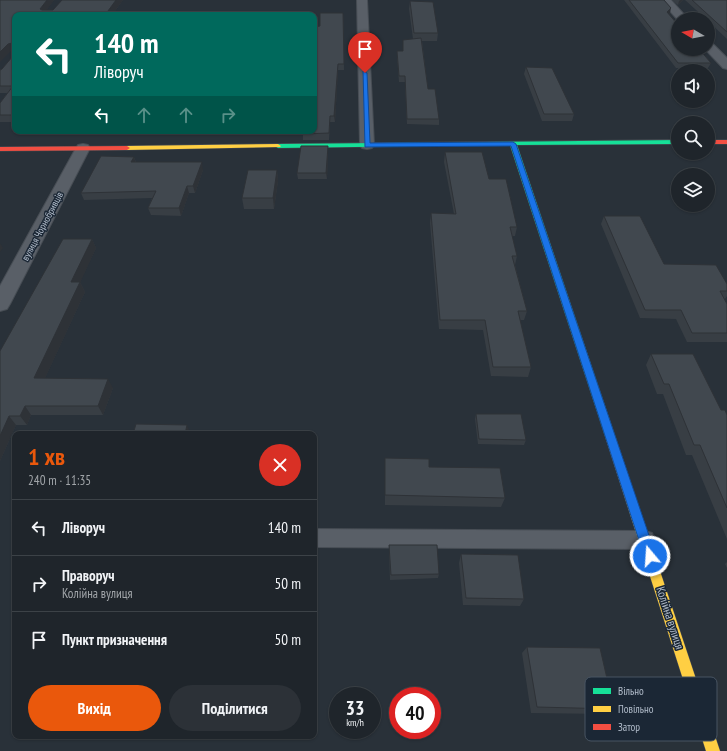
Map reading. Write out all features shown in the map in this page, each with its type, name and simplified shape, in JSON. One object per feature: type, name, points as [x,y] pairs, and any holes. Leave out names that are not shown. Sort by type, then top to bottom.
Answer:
[{"type":"street","points":[[362,0],[367,145]]},
{"type":"street","points":[[665,0],[676,12]]},
{"type":"street","points":[[715,52],[727,65]]},
{"type":"street","points":[[0,149],[671,142]]},
{"type":"street","points":[[715,142],[727,142]]},
{"type":"street","name":"Колійна вулиця","points":[[513,144],[689,677]]},
{"type":"street","name":"вулиця Чорнобривців","points":[[0,304],[83,148]]},
{"type":"street","name":"Колійна вулиця","points":[[710,741],[713,751]]},
{"type":"lane","points":[[317,538],[645,540]]},
{"type":"building","points":[[0,0],[47,0],[40,9],[53,10],[62,0],[116,0],[107,12],[12,12],[12,43],[8,44],[0,52]]},
{"type":"building","points":[[629,0],[664,0],[671,8],[667,12],[671,17],[671,54]]},
{"type":"building","points":[[692,0],[727,0],[727,32],[715,21],[715,12],[705,12]]},
{"type":"building","points":[[410,1],[433,2],[438,33],[414,33]]},
{"type":"building","points":[[320,13],[343,13],[344,64],[338,64],[334,116],[330,116],[329,133],[317,133],[317,27],[320,26]]},
{"type":"building","points":[[421,38],[428,89],[435,89],[439,119],[407,119],[405,76],[399,76],[397,51],[403,51],[403,40]]},
{"type":"building","points":[[673,56],[705,56],[711,63],[678,63]]},
{"type":"building","points":[[12,57],[12,86],[0,86],[0,70]]},
{"type":"building","points":[[526,67],[552,68],[574,114],[544,114]]},
{"type":"building","points":[[12,87],[12,115],[0,115],[0,103]]},
{"type":"building","points":[[301,146],[328,146],[326,173],[297,173]]},
{"type":"building","points":[[445,152],[482,152],[489,179],[506,179],[517,227],[510,227],[517,256],[512,256],[527,311],[518,311],[531,367],[493,367],[485,320],[440,320],[431,213],[456,214]]},
{"type":"building","points":[[101,156],[134,157],[131,162],[202,162],[193,186],[187,186],[179,208],[148,208],[156,191],[81,193]]},
{"type":"building","points":[[248,170],[277,170],[273,198],[242,198]]},
{"type":"building","points":[[604,216],[640,216],[664,264],[716,265],[727,284],[727,291],[720,291],[727,304],[727,333],[692,333],[681,310],[645,310]]},
{"type":"building","points":[[63,239],[92,239],[71,282],[80,282],[34,378],[108,379],[98,406],[25,406],[20,416],[9,416],[0,436],[0,351]]},
{"type":"building","points":[[651,354],[693,354],[721,410],[725,410],[727,415],[727,508],[700,445],[694,445],[669,384],[664,384]]},
{"type":"building","points":[[476,414],[521,414],[526,440],[479,439]]},
{"type":"building","points":[[136,424],[187,425],[186,431],[134,431]]},
{"type":"building","points":[[385,458],[429,459],[429,467],[500,468],[505,498],[385,495]]},
{"type":"building","points":[[389,545],[437,545],[439,574],[391,575]]},
{"type":"building","points":[[461,554],[518,555],[524,599],[466,598]]},
{"type":"building","points":[[527,647],[600,648],[607,677],[585,677],[585,708],[537,707]]},
{"type":"traffic: fast","points":[[278,146],[671,142]]},
{"type":"traffic: fast","points":[[513,144],[611,439]]},
{"type":"traffic: slow","points":[[127,148],[278,146]]},
{"type":"traffic: slow","points":[[611,439],[689,677]]},
{"type":"traffic: slow","points":[[710,741],[713,751]]},
{"type":"traffic: jam","points":[[715,142],[727,142]]},
{"type":"traffic: jam","points":[[0,149],[127,148]]},
{"type":"route","points":[[365,73],[367,145],[513,144],[650,556]]}]
